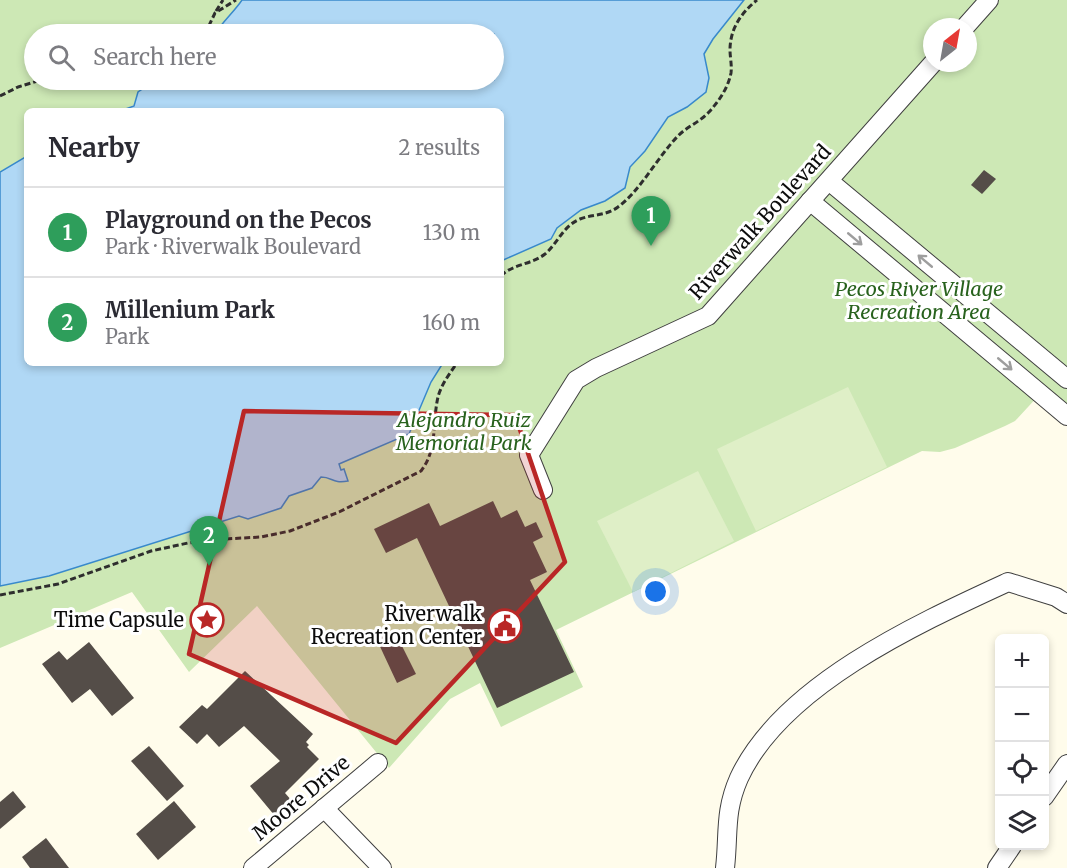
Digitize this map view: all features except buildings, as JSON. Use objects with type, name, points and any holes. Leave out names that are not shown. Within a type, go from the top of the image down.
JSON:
[{"type":"street","points":[[973,18],[989,0]]},
{"type":"street","name":"Riverwalk Boulevard","points":[[543,490],[529,455],[576,380],[596,368],[708,316],[925,72]]},
{"type":"street","points":[[829,181],[1067,379]]},
{"type":"street","points":[[810,201],[1067,416]]},
{"type":"street","points":[[1031,386],[1050,365]]},
{"type":"street","points":[[725,868],[727,818],[739,779],[748,761],[772,729],[816,688],[894,638],[1008,582],[1056,597],[1067,604]]},
{"type":"street","name":"Moore Drive","points":[[253,868],[378,763]]},
{"type":"street","points":[[1045,796],[1067,764]]},
{"type":"street","points":[[324,808],[382,868]]},
{"type":"street","points":[[997,868],[1009,850]]},
{"type":"path","points":[[210,24],[223,0]]},
{"type":"path","points":[[215,13],[236,0]]},
{"type":"path","points":[[504,272],[507,269],[533,261],[546,253],[570,224],[581,218],[606,214],[616,209],[635,191],[652,166],[677,137],[707,114],[718,102],[728,84],[731,73],[731,37],[736,24],[743,13],[758,0]]},
{"type":"path","points":[[0,96],[24,85]]},
{"type":"path","points":[[0,595],[58,584],[151,551],[188,543],[261,537],[290,531],[339,512],[421,471],[433,445],[438,396],[455,366]]},
{"type":"highlighted area","points":[[244,411],[515,415],[565,562],[396,743],[189,654]]},
{"type":"green space","points":[[0,0],[242,0],[222,24],[24,24],[24,90],[141,90],[138,92],[134,105],[127,108],[24,108],[24,158],[0,172]]},
{"type":"green space","name":"Pecos River Village Recreation Area","points":[[744,0],[1067,0],[1067,416],[1040,394],[1015,421],[1005,426],[955,448],[940,452],[922,451],[556,630],[583,687],[501,727],[480,683],[450,699],[389,768],[257,606],[189,672],[132,592],[0,648],[0,586],[49,576],[239,516],[248,519],[281,508],[289,496],[312,488],[321,477],[348,481],[339,464],[409,434],[431,382],[441,366],[504,366],[504,260],[551,239],[557,228],[581,210],[605,201],[625,188],[630,167],[645,151],[657,131],[668,117],[687,107],[704,54]]},
{"type":"green space","points":[[848,387],[887,467],[756,531],[717,449]]},
{"type":"green space","points":[[698,471],[734,541],[633,592],[597,521]]},
{"type":"water","points":[[242,0],[744,0],[704,54],[709,78],[706,92],[687,107],[668,117],[645,151],[630,167],[625,188],[605,201],[581,210],[557,228],[551,239],[504,260],[504,108],[128,108],[134,106],[138,92],[141,90],[504,90],[504,24],[222,24]]},
{"type":"water","points":[[24,158],[24,366],[441,366],[431,382],[409,434],[339,464],[341,470],[344,469],[348,481],[339,482],[321,477],[312,488],[289,496],[281,508],[248,519],[239,516],[49,576],[0,586],[0,172]]},
{"type":"place","name":"Playground on the Pecos","points":[[651,246]]},
{"type":"place","name":"Millenium Park","points":[[209,566]]},
{"type":"place","name":"Time Capsule","points":[[207,620]]},
{"type":"place","name":"Riverwalk Recreation Center","points":[[505,626]]},
{"type":"park label","name":"Alejandro Ruiz Memorial Park","points":[[464,432]]}]
